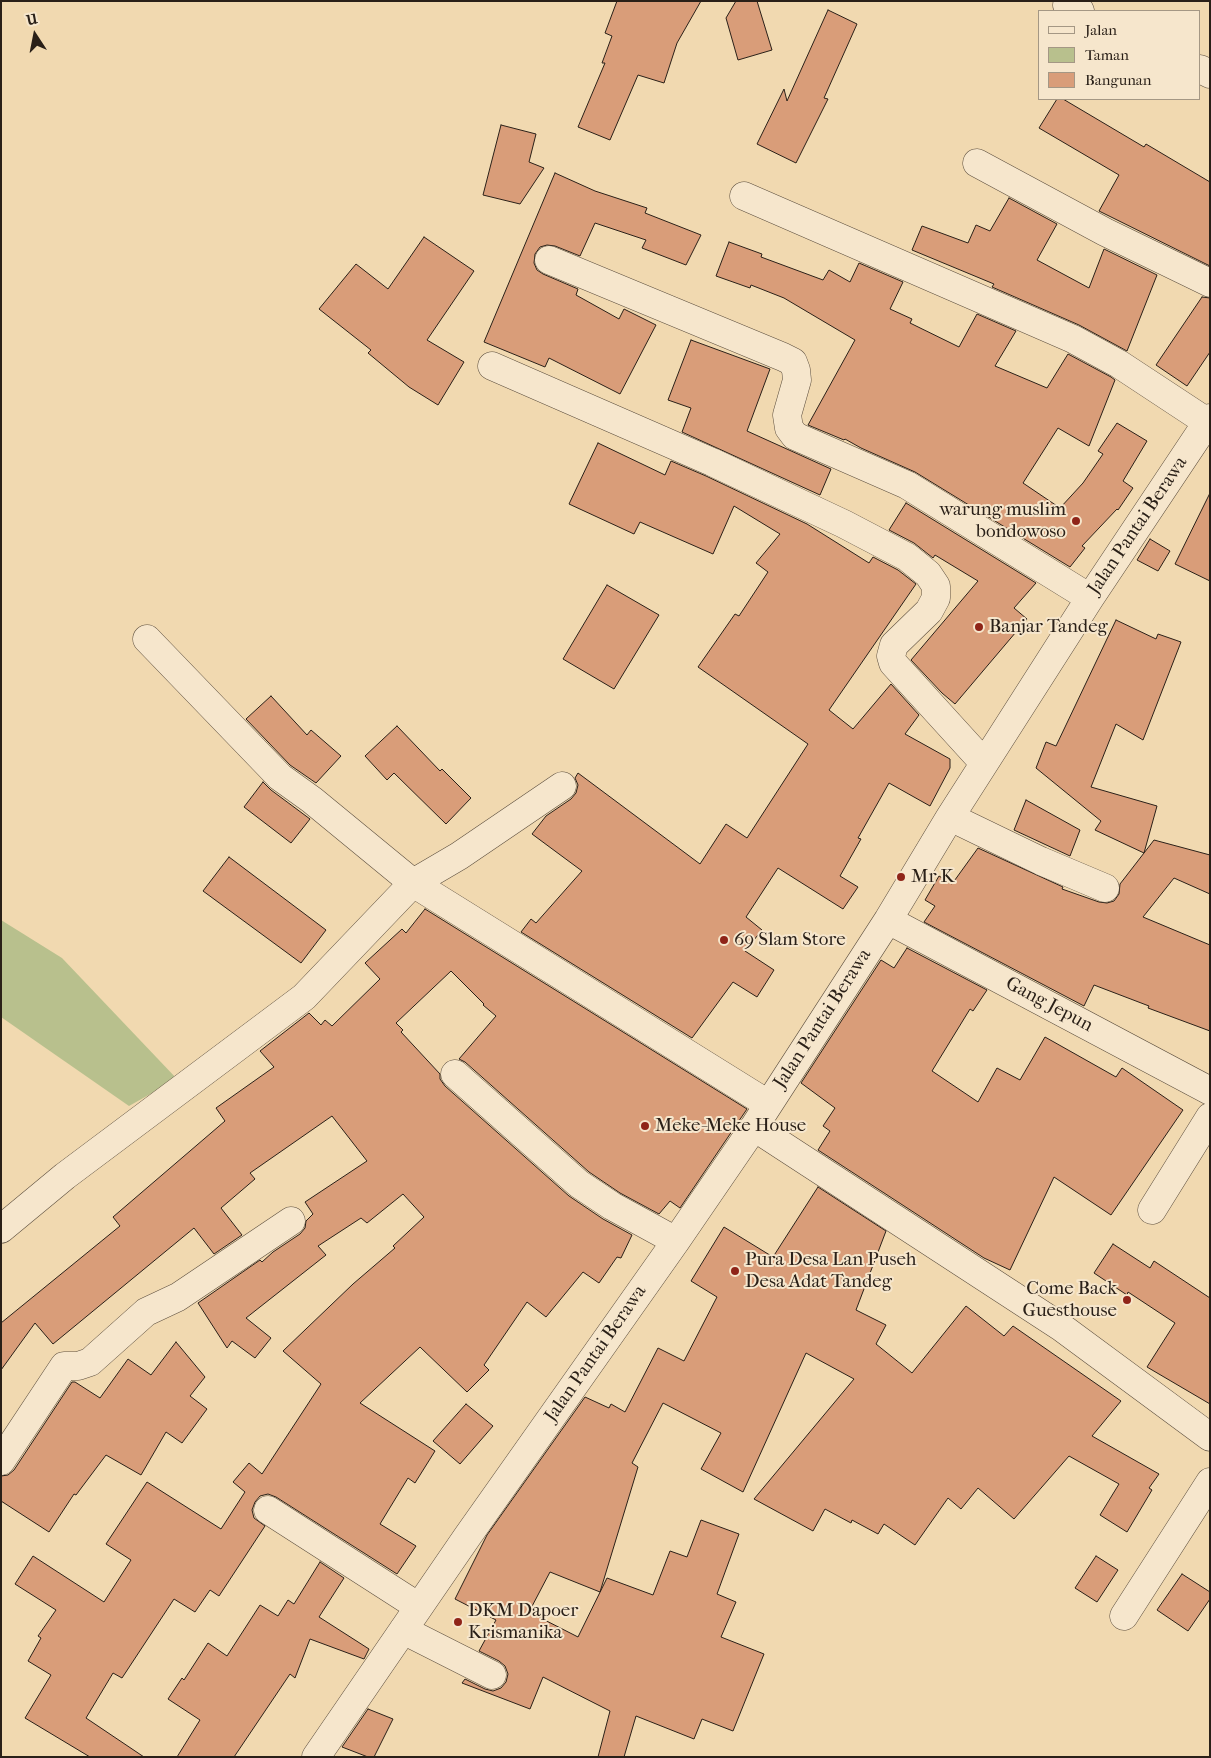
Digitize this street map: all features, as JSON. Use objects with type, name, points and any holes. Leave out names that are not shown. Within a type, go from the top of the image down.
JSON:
[{"type":"street","points":[[977,163],[1105,232],[1210,283]]},
{"type":"street","points":[[744,196],[1073,339],[1119,364],[1208,420]]},
{"type":"street","points":[[549,260],[783,356],[792,362],[796,370],[797,380],[787,414],[789,428],[795,436],[907,485],[1090,598]]},
{"type":"street","points":[[492,366],[712,462],[844,524],[907,557],[928,574],[936,586],[936,598],[929,611],[894,645],[891,656],[893,663],[984,763]]},
{"type":"street","name":"Jalan Pantai Berawa","points":[[316,1757],[419,1606],[754,1127],[888,920],[984,763],[1208,420]]},
{"type":"street","points":[[146,639],[280,777],[312,800],[413,883],[768,1104]]},
{"type":"street","points":[[1,1229],[65,1176],[304,997],[413,883],[459,856],[562,786]]},
{"type":"street","points":[[950,817],[1042,861],[1105,888]]},
{"type":"street","name":"Gang Jepun","points":[[888,920],[1210,1091]]},
{"type":"street","points":[[455,1074],[579,1184],[612,1206],[676,1241]]},
{"type":"street","points":[[1152,1210],[1210,1117]]},
{"type":"street","points":[[754,1127],[1060,1327],[1210,1437]]},
{"type":"street","points":[[1,1461],[64,1366],[78,1366],[90,1362],[146,1312],[178,1297],[292,1221]]},
{"type":"street","points":[[1124,1616],[1210,1482]]},
{"type":"street","points":[[268,1510],[419,1606]]},
{"type":"street","points":[[403,1630],[492,1675]]},
{"type":"green space","points":[[1,920],[62,958],[177,1079],[129,1106],[1,1017]]},
{"type":"building","points":[[617,1],[701,1],[677,43],[664,83],[638,75],[610,140],[578,127],[605,63],[602,63],[612,36],[605,33]]},
{"type":"building","points":[[736,1],[757,1],[772,50],[738,60],[726,18]]},
{"type":"building","points":[[828,10],[857,24],[824,98],[828,99],[796,163],[757,144],[784,89],[787,101]]},
{"type":"building","points":[[1056,100],[1065,100],[1144,147],[1146,144],[1210,182],[1210,266],[1099,211],[1119,175],[1039,128]]},
{"type":"building","points":[[501,125],[536,134],[529,162],[544,168],[520,204],[483,195]]},
{"type":"building","points":[[555,173],[595,191],[647,208],[645,213],[701,235],[686,265],[642,248],[646,240],[595,223],[580,256],[555,246],[547,245],[540,247],[535,254],[534,263],[537,270],[578,289],[576,295],[619,319],[624,309],[656,325],[620,394],[549,358],[545,367],[484,342]]},
{"type":"building","points":[[1009,198],[1057,224],[1037,260],[1089,288],[1104,249],[1157,275],[1127,351],[1079,325],[992,287],[994,284],[912,250],[922,226],[968,243],[976,225],[990,231]]},
{"type":"building","points":[[424,237],[474,271],[427,340],[464,362],[438,405],[409,387],[368,353],[371,350],[319,309],[356,264],[388,289]]},
{"type":"building","points":[[729,242],[762,254],[761,257],[823,280],[829,270],[850,282],[859,263],[903,282],[890,309],[912,319],[910,323],[959,347],[977,314],[1016,331],[995,366],[1047,388],[1068,354],[1111,377],[1115,380],[1089,446],[1058,428],[1023,483],[1060,508],[1083,483],[1103,454],[1098,451],[1117,423],[1147,441],[1123,481],[1133,488],[1118,510],[1082,546],[1085,548],[1070,567],[915,472],[845,439],[808,425],[855,340],[784,298],[751,285],[750,288],[716,276]]},
{"type":"building","points":[[1202,297],[1210,298],[1210,352],[1187,386],[1156,365]]},
{"type":"building","points":[[691,340],[770,369],[747,431],[831,469],[820,495],[682,432],[691,408],[668,400]]},
{"type":"building","points":[[598,443],[665,475],[671,461],[706,476],[807,524],[869,563],[873,557],[898,570],[916,584],[829,710],[853,729],[891,684],[919,715],[905,734],[950,759],[950,768],[930,806],[889,783],[858,838],[861,839],[840,876],[858,887],[843,909],[778,868],[746,917],[762,930],[745,951],[774,970],[757,997],[733,982],[692,1038],[521,932],[531,919],[536,923],[582,871],[532,834],[546,816],[571,799],[576,793],[578,785],[575,778],[578,773],[700,864],[726,824],[747,838],[808,744],[698,667],[735,614],[739,616],[768,572],[756,563],[780,534],[734,506],[713,554],[640,522],[634,534],[569,504]]},
{"type":"building","points":[[1210,493],[1210,581],[1175,564]]},
{"type":"building","points":[[906,503],[1036,583],[1014,608],[1027,619],[955,704],[911,660],[978,581],[935,555],[933,558],[914,543],[889,530]]},
{"type":"building","points":[[1150,539],[1170,551],[1158,571],[1137,560]]},
{"type":"building","points":[[607,585],[659,615],[614,689],[563,659]]},
{"type":"building","points":[[1116,620],[1156,639],[1158,634],[1181,642],[1143,740],[1116,724],[1091,787],[1157,806],[1144,853],[1095,830],[1101,821],[1036,768],[1046,742],[1056,746]]},
{"type":"building","points":[[271,696],[307,735],[311,730],[341,756],[316,783],[290,765],[246,719]]},
{"type":"building","points":[[397,726],[440,771],[442,769],[471,798],[446,824],[394,773],[387,780],[365,756]]},
{"type":"building","points":[[263,782],[310,819],[291,843],[244,807]]},
{"type":"building","points":[[1026,800],[1080,830],[1070,856],[1014,830]]},
{"type":"building","points":[[1154,840],[1210,855],[1210,894],[1174,878],[1143,917],[1210,945],[1210,1031],[1094,985],[1084,1006],[924,922],[935,906],[925,900],[939,876],[952,884],[978,848],[1063,887],[1062,889],[1107,903],[1114,901],[1119,894],[1120,884]]},
{"type":"building","points":[[229,857],[326,930],[301,963],[203,891]]},
{"type":"building","points":[[425,909],[747,1109],[680,1208],[670,1201],[659,1214],[620,1193],[589,1172],[465,1062],[459,1059],[496,1016],[451,971],[396,1023],[403,1030],[401,1032],[440,1074],[440,1079],[445,1086],[569,1196],[603,1219],[632,1235],[621,1258],[617,1257],[599,1283],[583,1272],[546,1317],[527,1302],[484,1365],[489,1370],[467,1392],[420,1347],[360,1403],[435,1451],[415,1483],[408,1478],[380,1524],[416,1546],[397,1574],[276,1497],[268,1494],[260,1496],[252,1510],[254,1518],[265,1526],[219,1596],[210,1590],[195,1612],[174,1599],[122,1678],[113,1673],[86,1718],[144,1757],[90,1757],[25,1718],[51,1675],[28,1661],[41,1638],[38,1636],[56,1610],[15,1584],[33,1556],[104,1602],[131,1560],[106,1544],[147,1482],[221,1529],[245,1492],[233,1482],[249,1463],[262,1474],[321,1384],[283,1351],[353,1284],[395,1248],[393,1246],[424,1217],[403,1194],[367,1223],[361,1218],[318,1246],[326,1255],[246,1318],[271,1338],[255,1358],[232,1341],[227,1348],[198,1303],[260,1260],[262,1262],[273,1252],[300,1234],[305,1228],[306,1221],[313,1214],[305,1202],[367,1161],[332,1116],[250,1173],[255,1179],[221,1208],[242,1235],[214,1254],[194,1228],[53,1344],[35,1323],[1,1370],[1,1323],[120,1226],[113,1217],[225,1121],[216,1108],[274,1067],[260,1051],[309,1013],[321,1025],[325,1020],[332,1026],[380,979],[365,963],[402,929],[406,933]]},
{"type":"building","points":[[907,948],[987,990],[973,1011],[970,1009],[932,1071],[978,1102],[997,1068],[1020,1080],[1045,1037],[1116,1077],[1122,1068],[1183,1110],[1111,1215],[1054,1177],[1010,1270],[984,1258],[818,1150],[830,1131],[823,1126],[835,1108],[801,1083],[881,960],[894,968]]},
{"type":"building","points":[[818,1187],[886,1231],[856,1310],[886,1325],[876,1344],[912,1373],[966,1306],[1004,1336],[1013,1326],[1121,1401],[1092,1436],[1159,1474],[1149,1488],[1152,1490],[1127,1532],[1100,1515],[1119,1484],[1069,1456],[1014,1519],[978,1488],[961,1509],[948,1498],[915,1545],[884,1524],[878,1534],[852,1520],[851,1523],[825,1509],[813,1531],[754,1499],[854,1379],[806,1353],[743,1492],[701,1469],[721,1433],[663,1403],[632,1463],[638,1467],[600,1592],[550,1572],[529,1612],[578,1637],[607,1578],[653,1595],[670,1551],[687,1557],[701,1520],[739,1534],[717,1594],[736,1602],[721,1637],[764,1654],[733,1731],[702,1719],[694,1739],[636,1716],[624,1757],[598,1757],[610,1711],[543,1677],[530,1709],[462,1683],[465,1679],[493,1691],[501,1688],[506,1682],[508,1674],[505,1666],[499,1661],[479,1651],[496,1620],[455,1599],[487,1535],[585,1397],[609,1408],[611,1404],[625,1412],[658,1348],[684,1361],[717,1297],[691,1281],[724,1227],[773,1257]]},
{"type":"building","points":[[1113,1244],[1150,1268],[1154,1261],[1210,1298],[1210,1404],[1147,1367],[1175,1323],[1128,1292],[1127,1295],[1094,1273]]},
{"type":"building","points":[[176,1342],[205,1377],[190,1396],[207,1409],[182,1443],[166,1432],[141,1475],[106,1455],[76,1495],[74,1494],[49,1532],[1,1501],[1,1476],[8,1475],[14,1470],[72,1382],[100,1398],[128,1359],[151,1375]]},
{"type":"building","points":[[466,1404],[493,1426],[460,1464],[433,1441]]},
{"type":"building","points":[[1096,1556],[1118,1570],[1097,1602],[1075,1588]]},
{"type":"building","points":[[320,1562],[344,1578],[319,1617],[369,1649],[364,1659],[310,1639],[295,1678],[290,1674],[234,1757],[177,1757],[200,1720],[168,1699],[182,1678],[184,1680],[208,1643],[227,1656],[260,1605],[278,1616],[288,1600],[294,1604]]},
{"type":"building","points":[[1182,1574],[1210,1592],[1210,1599],[1188,1631],[1157,1610]]},
{"type":"building","points":[[368,1709],[393,1719],[374,1757],[368,1757],[342,1747]]},
{"type":"place","name":"warung muslim bondowoso","points":[[1076,521]]},
{"type":"place","name":"Banjar Tandeg","points":[[979,627]]},
{"type":"place","name":"Mr K","points":[[901,877]]},
{"type":"place","name":"69 Slam Store","points":[[724,940]]},
{"type":"place","name":"Meke-Meke House","points":[[645,1126]]},
{"type":"place","name":"Pura Desa Lan Puseh Desa Adat Tandeg","points":[[735,1271]]},
{"type":"place","name":"Come Back Guesthouse","points":[[1127,1300]]},
{"type":"place","name":"DKM Dapoer Krismanika","points":[[458,1622]]}]
